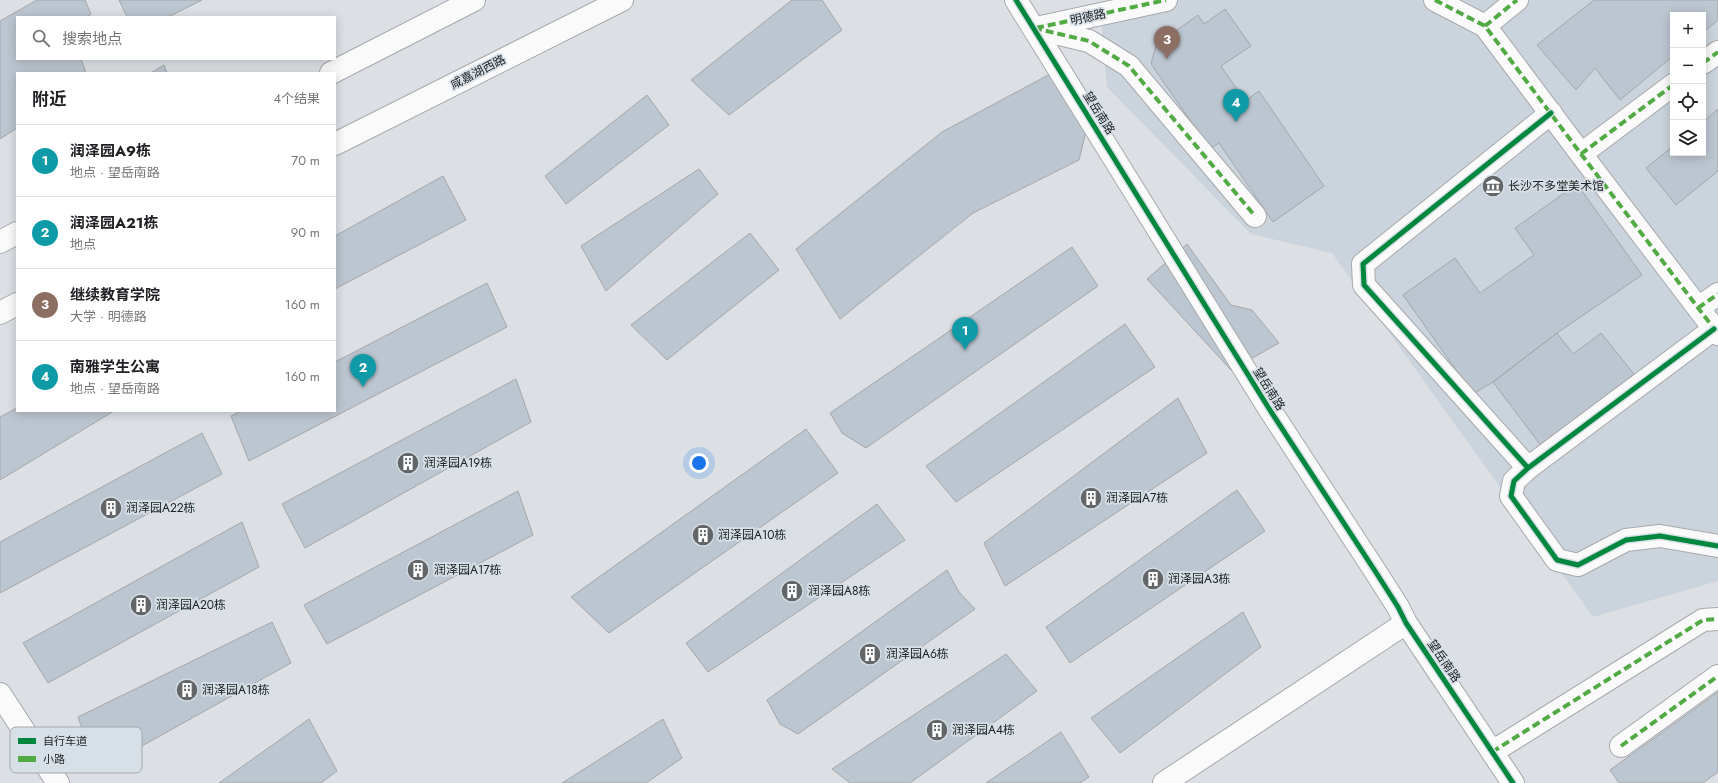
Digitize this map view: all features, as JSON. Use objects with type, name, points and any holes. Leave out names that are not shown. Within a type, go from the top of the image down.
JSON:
[{"type":"street","points":[[333,72],[474,0]]},
{"type":"street","name":"咸嘉湖西路","points":[[336,143],[622,0]]},
{"type":"street","name":"望岳南路","points":[[1016,0],[1268,407],[1377,574],[1406,623],[1513,783]]},
{"type":"street","name":"明德路","points":[[1034,28],[1166,0]]},
{"type":"street","points":[[1435,0],[1485,26],[1716,331],[1528,468],[1514,481],[1511,496],[1557,560],[1578,565],[1626,540],[1660,536],[1718,546]]},
{"type":"street","points":[[1485,26],[1517,0]]},
{"type":"street","points":[[1034,28],[1089,41],[1129,66],[1255,216]]},
{"type":"street","points":[[1706,61],[1718,52]]},
{"type":"street","points":[[1581,154],[1670,87]]},
{"type":"street","points":[[1528,468],[1364,285],[1363,264],[1552,113]]},
{"type":"street","points":[[0,242],[16,234]]},
{"type":"street","points":[[1698,308],[1718,294]]},
{"type":"street","points":[[0,313],[16,305]]},
{"type":"street","points":[[1492,752],[1703,620],[1718,619]]},
{"type":"street","points":[[1164,783],[1406,623]]},
{"type":"street","points":[[1621,746],[1718,676]]},
{"type":"street","points":[[0,694],[22,727]]},
{"type":"street","points":[[51,773],[58,783]]},
{"type":"shaded area","points":[[1112,0],[1718,0],[1718,581],[1593,617],[1332,253],[1251,234],[1107,87],[1100,5]]},
{"type":"building","points":[[37,0],[85,0],[91,14],[88,16],[16,16],[16,60],[81,60],[86,72],[16,72],[16,129],[0,139],[0,21]]},
{"type":"building","points":[[119,0],[202,0],[170,16],[127,16]]},
{"type":"building","points":[[792,0],[822,0],[842,30],[729,115],[691,80]]},
{"type":"building","points":[[1594,0],[1718,0],[1718,20],[1706,30],[1706,12],[1670,12],[1670,58],[1620,100],[1595,68],[1576,90],[1537,45]]},
{"type":"building","points":[[1225,9],[1251,46],[1221,66],[1245,101],[1259,91],[1324,186],[1273,222],[1219,143],[1210,149],[1151,64],[1156,45],[1198,15],[1204,24]]},
{"type":"building","points":[[164,65],[167,72],[153,72]]},
{"type":"building","points":[[1050,74],[1088,123],[1079,160],[973,213],[840,319],[796,249],[942,132]]},
{"type":"building","points":[[647,95],[669,125],[566,204],[545,176]]},
{"type":"building","points":[[1718,109],[1718,171],[1676,205],[1646,168],[1670,148],[1670,156],[1706,156],[1706,119]]},
{"type":"building","points":[[699,169],[718,194],[606,291],[581,246]]},
{"type":"building","points":[[443,176],[466,220],[336,288],[336,235]]},
{"type":"building","points":[[1577,184],[1642,275],[1557,333],[1493,382],[1473,394],[1403,295],[1455,258],[1480,293],[1534,255],[1515,228]]},
{"type":"building","points":[[750,233],[779,270],[667,360],[631,325]]},
{"type":"building","points":[[1187,244],[1231,305],[1252,310],[1279,343],[1231,370],[1147,279]]},
{"type":"building","points":[[1072,247],[1098,286],[866,448],[842,433],[830,413]]},
{"type":"building","points":[[487,283],[507,327],[249,461],[231,416],[239,412],[336,412],[336,361]]},
{"type":"building","points":[[1125,324],[1155,367],[956,502],[926,466]]},
{"type":"building","points":[[1557,333],[1573,354],[1601,333],[1634,374],[1542,447],[1493,382]]},
{"type":"building","name":"润泽园A19栋","points":[[516,379],[531,422],[305,548],[282,504]]},
{"type":"building","name":"润泽园A7栋","points":[[1178,398],[1207,453],[1005,586],[984,543]]},
{"type":"building","points":[[16,409],[16,412],[112,412],[0,480],[0,417]]},
{"type":"building","name":"润泽园A10栋","points":[[806,429],[838,473],[609,633],[571,597]]},
{"type":"building","name":"润泽园A22栋","points":[[202,433],[222,474],[0,593],[0,542]]},
{"type":"building","name":"润泽园A3栋","points":[[1237,490],[1265,531],[1070,663],[1046,627]]},
{"type":"building","name":"润泽园A17栋","points":[[518,491],[533,535],[327,644],[304,605]]},
{"type":"building","name":"润泽园A8栋","points":[[877,504],[905,540],[708,672],[686,643]]},
{"type":"building","name":"润泽园A20栋","points":[[242,522],[259,567],[48,683],[23,643]]},
{"type":"building","name":"润泽园A6栋","points":[[947,570],[959,592],[975,609],[798,734],[780,724],[767,700]]},
{"type":"building","points":[[1243,612],[1261,647],[1120,753],[1091,718]]},
{"type":"building","name":"润泽园A18栋","points":[[272,622],[291,663],[142,746],[142,727],[82,727],[78,717]]},
{"type":"building","name":"润泽园A4栋","points":[[1006,654],[1037,691],[910,783],[850,783],[832,769]]},
{"type":"building","points":[[1718,692],[1718,772],[1703,783],[1619,783],[1610,770]]},
{"type":"building","points":[[309,719],[337,771],[321,783],[219,783]]},
{"type":"building","points":[[663,719],[682,758],[646,783],[562,783]]},
{"type":"building","points":[[1061,732],[1089,777],[1080,783],[986,783]]},
{"type":"marked path","points":[[1036,28],[1166,0]]},
{"type":"marked path","points":[[1435,0],[1485,26],[1718,334]]},
{"type":"marked path","points":[[1485,26],[1517,0]]},
{"type":"marked path","points":[[1034,28],[1089,41],[1129,66],[1255,216]]},
{"type":"marked path","points":[[1706,61],[1718,52]]},
{"type":"marked path","points":[[1581,154],[1670,87]]},
{"type":"marked path","points":[[1698,308],[1718,294]]},
{"type":"marked path","points":[[1492,752],[1703,620],[1718,619]]},
{"type":"marked path","points":[[1621,746],[1718,676]]},
{"type":"cycle path","points":[[1016,0],[1268,407],[1377,574],[1398,607],[1406,623],[1513,783]]},
{"type":"cycle path","points":[[1528,468],[1364,285],[1363,264],[1551,113]]},
{"type":"cycle path","points":[[1714,329],[1528,468],[1514,481],[1511,496],[1557,560],[1578,565],[1626,540],[1660,536],[1718,546]]},
{"type":"place","name":"继续教育学院","points":[[1167,59]]},
{"type":"place","name":"南雅学生公寓","points":[[1236,122]]},
{"type":"place","name":"长沙不多堂美术馆","points":[[1493,186]]},
{"type":"place","name":"润泽园A9栋","points":[[965,350]]},
{"type":"place","name":"润泽园A21栋","points":[[363,387]]},
{"type":"place","name":"润泽园A19栋","points":[[408,463]]},
{"type":"place","name":"润泽园A7栋","points":[[1091,498]]},
{"type":"place","name":"润泽园A22栋","points":[[111,508]]},
{"type":"place","name":"润泽园A10栋","points":[[703,535]]},
{"type":"place","name":"润泽园A17栋","points":[[418,570]]},
{"type":"place","name":"润泽园A3栋","points":[[1153,579]]},
{"type":"place","name":"润泽园A8栋","points":[[792,591]]},
{"type":"place","name":"润泽园A20栋","points":[[141,605]]},
{"type":"place","name":"润泽园A6栋","points":[[870,654]]},
{"type":"place","name":"润泽园A18栋","points":[[187,690]]},
{"type":"place","name":"润泽园A4栋","points":[[937,730]]}]
